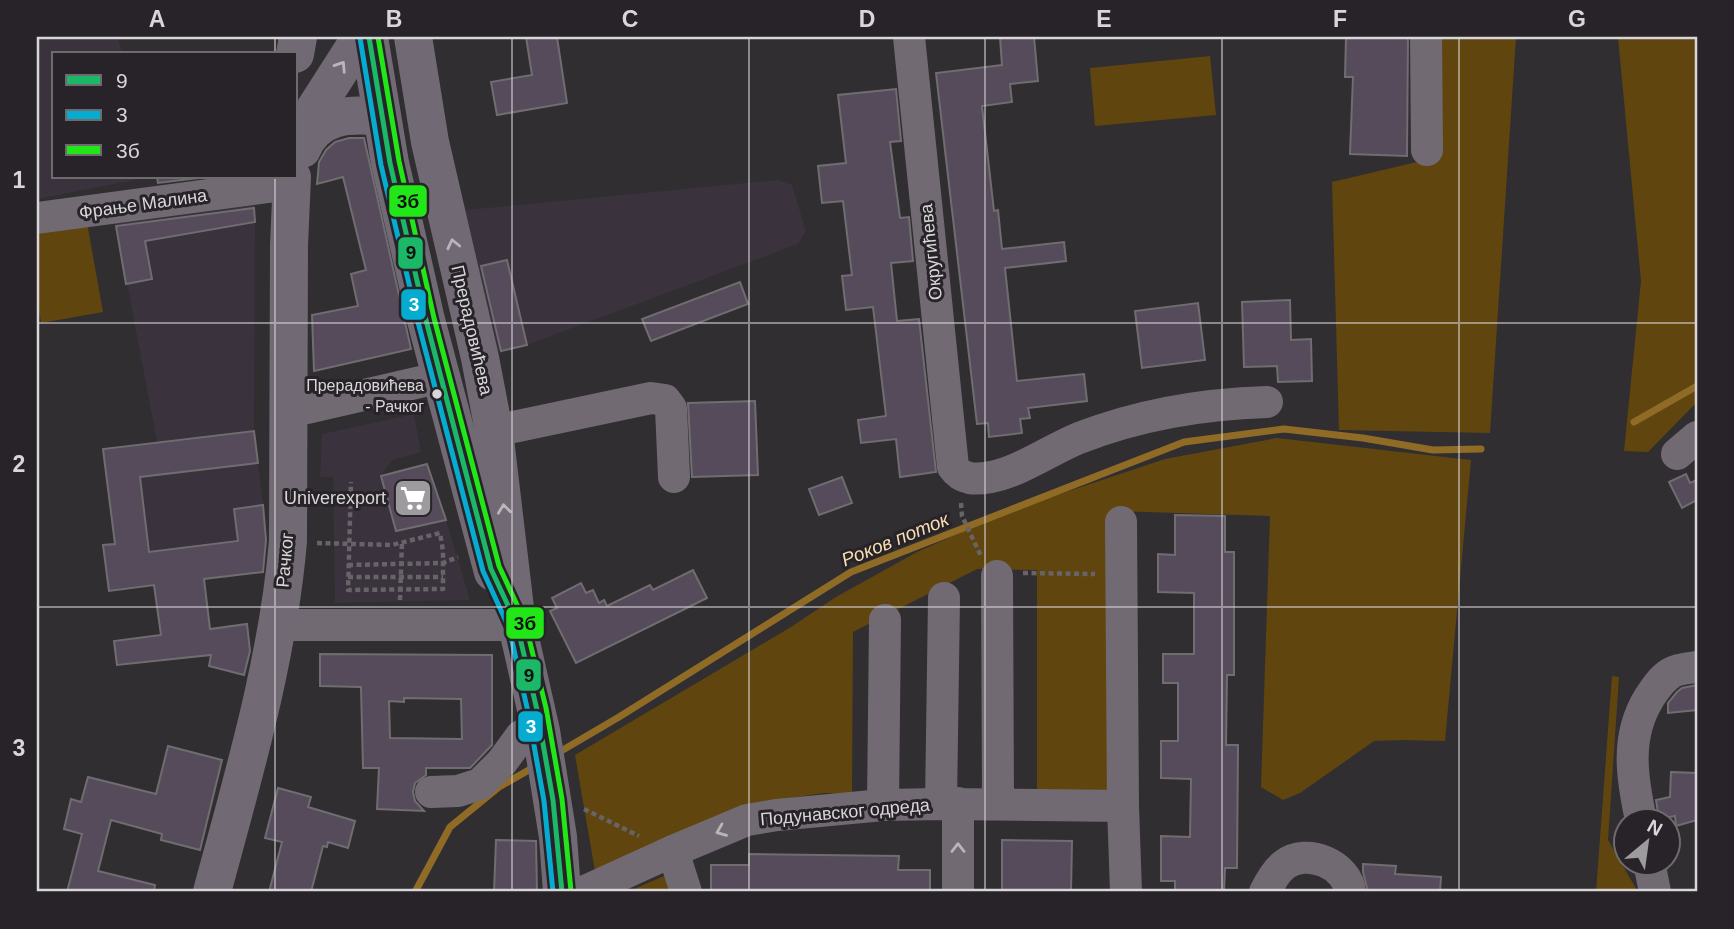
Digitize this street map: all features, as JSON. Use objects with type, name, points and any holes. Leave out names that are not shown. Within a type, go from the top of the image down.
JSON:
[{"type":"main road","name":"Рачког","points":[[298,161],[313,112],[361,37]]},
{"type":"main road","name":"Прерадовићева","points":[[369,37],[381,117],[426,320],[491,569],[517,625]]},
{"type":"main road","name":"Прерадовићева","points":[[413,37],[430,142],[480,358],[494,431],[517,625],[541,728],[563,800],[562,892]]},
{"type":"main road","points":[[298,164],[322,123],[357,114],[381,117]]},
{"type":"main road","name":"Рачког","points":[[212,892],[266,681],[278,625],[288,541],[296,178]]},
{"type":"street","name":"Округићева","points":[[909,37],[953,467],[958,475],[967,478],[991,477],[1079,438],[1171,410],[1216,403],[1267,402]]},
{"type":"street","points":[[1426,37],[1427,150]]},
{"type":"street","name":"Фрање Малина","points":[[37,218],[240,178]]},
{"type":"street","points":[[290,412],[442,377]]},
{"type":"street","points":[[494,431],[651,398],[665,400],[671,408],[674,477]]},
{"type":"street","points":[[1121,522],[1126,892]]},
{"type":"street","points":[[998,803],[999,567]]},
{"type":"street","points":[[944,598],[949,803],[958,892]]},
{"type":"street","points":[[883,805],[885,620]]},
{"type":"street","points":[[278,625],[517,625]]},
{"type":"street","points":[[1638,806],[1632,779],[1632,742],[1637,721],[1657,685],[1672,672],[1697,667]]},
{"type":"street","points":[[431,792],[458,791],[480,784],[502,762],[521,736],[541,728]]},
{"type":"street","name":"Подунавског одреда","points":[[583,892],[747,820],[777,815],[883,805],[949,803],[1123,806]]},
{"type":"street","points":[[673,851],[686,892]]},
{"type":"street","points":[[1265,892],[1285,864],[1302,859],[1335,866],[1343,873],[1350,889]]},
{"type":"path","points":[[288,541],[351,545],[392,545],[440,533],[443,589],[348,590],[351,545],[351,482]]},
{"type":"path","points":[[962,516],[999,567],[1120,574]]},
{"type":"path","points":[[399,626],[402,541]]},
{"type":"path","points":[[348,565],[443,564],[467,553]]},
{"type":"path","points":[[348,577],[443,577]]},
{"type":"path","points":[[563,800],[644,838]]},
{"type":"shaded area","points":[[37,37],[118,37],[122,52],[52,52],[52,178],[145,178],[37,199]]},
{"type":"shaded area","points":[[1437,37],[1516,37],[1490,433],[1339,430],[1332,182],[1434,158]]},
{"type":"shaded area","points":[[1618,37],[1697,37],[1697,402],[1648,452],[1624,451],[1641,281]]},
{"type":"shaded area","points":[[1210,56],[1216,115],[1095,126],[1090,68]]},
{"type":"shaded area","points":[[778,180],[792,185],[806,231],[798,244],[527,345],[497,352],[465,210]]},
{"type":"shaded area","points":[[253,194],[254,431],[157,442],[114,214]]},
{"type":"shaded area","points":[[86,217],[103,312],[41,323],[37,296],[37,225]]},
{"type":"shaded area","points":[[414,414],[421,452],[392,460],[381,476],[395,530],[446,520],[470,600],[335,603],[333,477],[320,477],[322,434]]},
{"type":"shaded area","points":[[1277,438],[1471,460],[1445,741],[1374,741],[1300,793],[1283,800],[1261,787],[1270,516],[1115,511],[1118,791],[1037,791],[1037,570],[977,569],[853,632],[852,794],[824,793],[762,802],[596,877],[575,755],[791,627],[836,597],[917,552],[1009,511],[1165,459]]},
{"type":"shaded area","points":[[258,463],[263,505],[234,509],[238,541],[149,552],[140,477]]},
{"type":"shaded area","points":[[1612,676],[1619,677],[1608,840],[1612,847],[1612,876],[1629,876],[1638,892],[1596,892]]},
{"type":"shaded area","points":[[687,866],[696,892],[627,892]]},
{"type":"building","points":[[526,37],[557,37],[567,103],[497,115],[491,82],[532,75]]},
{"type":"building","points":[[1000,37],[1034,37],[1038,81],[1010,84],[1012,102],[982,106],[994,211],[998,210],[1002,249],[1064,242],[1066,261],[1005,268],[1017,381],[1084,374],[1087,401],[1028,408],[1030,418],[1020,419],[1022,433],[989,437],[988,423],[977,424],[936,73],[1002,65]]},
{"type":"building","points":[[1346,37],[1408,37],[1407,156],[1350,154],[1353,77],[1345,77]]},
{"type":"building","points":[[896,89],[901,141],[890,142],[900,218],[909,217],[913,261],[891,263],[897,321],[919,319],[936,472],[900,477],[896,439],[861,443],[858,420],[886,416],[873,307],[846,310],[842,276],[852,275],[843,201],[822,203],[818,166],[846,163],[838,95]]},
{"type":"building","points":[[364,138],[411,349],[314,371],[312,315],[358,306],[351,274],[366,270],[343,177],[317,184],[319,162],[326,150],[335,142]]},
{"type":"building","points":[[157,178],[199,178],[158,183]]},
{"type":"building","points":[[254,208],[255,222],[145,241],[152,279],[126,284],[116,226]]},
{"type":"building","points":[[507,260],[527,345],[501,351],[481,266]]},
{"type":"building","points":[[740,282],[748,304],[651,341],[642,319]]},
{"type":"building","points":[[1290,300],[1291,340],[1311,339],[1312,381],[1278,382],[1277,366],[1244,367],[1242,302]]},
{"type":"building","points":[[1198,303],[1205,360],[1142,368],[1135,311]]},
{"type":"building","points":[[755,401],[758,475],[692,477],[688,403]]},
{"type":"building","points":[[254,431],[258,463],[140,477],[149,552],[238,541],[234,509],[263,505],[266,540],[263,572],[204,579],[210,629],[247,624],[250,651],[244,675],[209,666],[211,655],[117,665],[114,641],[161,635],[154,585],[109,591],[103,545],[115,544],[103,449]]},
{"type":"building","name":"Univerexport","points":[[427,464],[446,520],[396,531],[381,476]]},
{"type":"building","points":[[1686,474],[1690,483],[1697,480],[1697,500],[1682,508],[1669,482]]},
{"type":"building","points":[[842,477],[852,503],[819,515],[809,489]]},
{"type":"building","points":[[1175,515],[1225,516],[1225,552],[1234,552],[1234,675],[1227,675],[1226,745],[1238,745],[1237,868],[1225,868],[1224,892],[1175,892],[1175,881],[1161,881],[1161,836],[1190,837],[1191,779],[1161,778],[1161,741],[1178,741],[1178,683],[1163,683],[1163,654],[1194,654],[1194,593],[1158,592],[1158,554],[1175,555]]},
{"type":"building","points":[[693,570],[707,598],[576,663],[550,611],[557,608],[552,598],[581,583],[586,593],[593,590],[599,603],[604,600],[607,606],[650,585],[653,590]]},
{"type":"building","points":[[320,654],[492,655],[492,745],[470,768],[426,768],[426,775],[415,783],[413,792],[415,801],[424,811],[377,809],[379,768],[363,768],[361,687],[320,686]],"holes":[[[404,698],[461,699],[462,739],[390,738],[389,701],[404,702]]]},
{"type":"building","points":[[1697,685],[1697,710],[1668,713],[1668,703],[1677,692],[1682,688]]},
{"type":"building","points":[[168,746],[222,760],[200,850],[161,840],[162,834],[111,820],[98,871],[155,885],[154,892],[67,892],[82,834],[64,829],[71,799],[81,802],[88,777],[156,794]]},
{"type":"building","points":[[1671,772],[1697,773],[1697,820],[1682,824],[1682,806],[1657,806],[1656,800],[1670,797]]},
{"type":"building","points":[[278,788],[311,797],[308,807],[355,821],[348,848],[328,842],[327,847],[323,846],[311,892],[269,892],[282,842],[265,838]]},
{"type":"building","points":[[496,840],[536,841],[537,892],[494,892]]},
{"type":"building","points":[[1002,840],[1072,841],[1071,892],[1002,892]]},
{"type":"building","points":[[749,854],[899,856],[898,870],[930,870],[930,892],[711,892],[711,865],[749,865]]},
{"type":"building","points":[[1363,864],[1396,866],[1395,874],[1441,877],[1440,892],[1368,892]]},
{"type":"waterway","name":"Роков поток","points":[[1634,422],[1697,386]]},
{"type":"waterway","name":"Роков поток","points":[[556,754],[851,572],[1184,442],[1284,429],[1363,438],[1433,450],[1481,449]]},
{"type":"waterway","name":"Роков поток","points":[[415,892],[450,827],[499,787],[534,767]]},
{"type":"transit line","name":"9","points":[[369,37],[390,163],[426,320],[491,569],[517,625],[537,710],[553,800],[562,892]]},
{"type":"transit line","name":"3б","points":[[378,37],[399,161],[434,318],[499,566],[525,622],[546,708],[562,799],[571,891]]},
{"type":"transit line","name":"3","points":[[360,38],[381,165],[418,322],[483,571],[509,628],[528,712],[544,801],[553,892]]},
{"type":"place","name":"Прерадовићева - Рачког","points":[[437,394]]},
{"type":"place","name":"Univerexport","points":[[413,498]]}]
